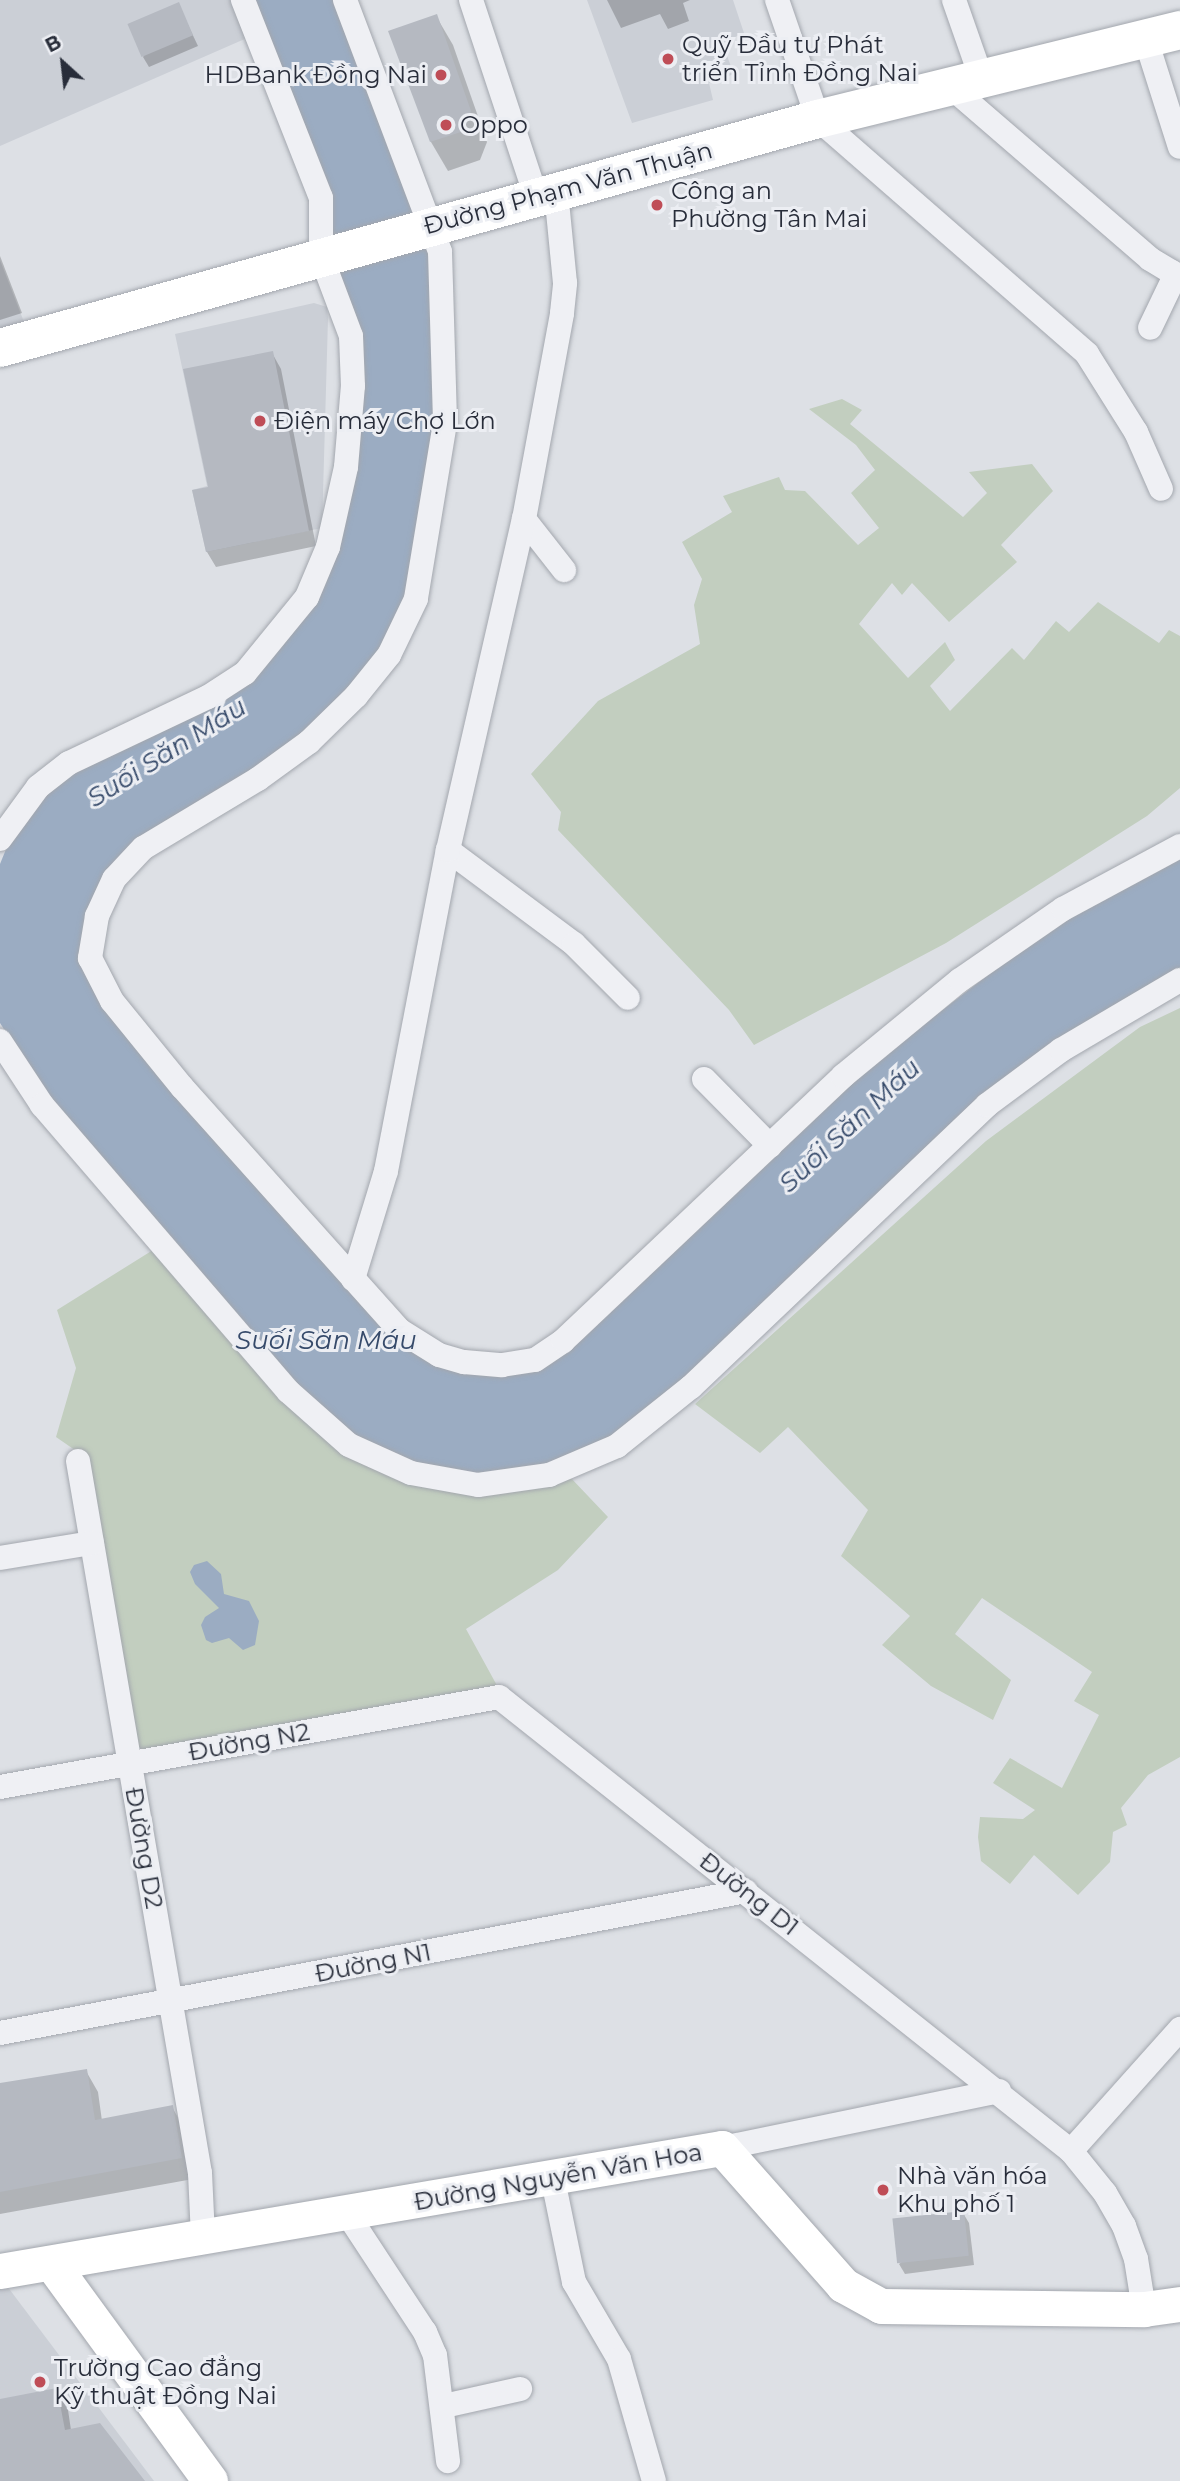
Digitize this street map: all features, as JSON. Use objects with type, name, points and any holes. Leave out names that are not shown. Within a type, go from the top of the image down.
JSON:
[{"type":"main road","name":"Đường Phạm Văn Thuận","points":[[0,348],[818,119],[1163,35]]},
{"type":"street","points":[[0,839],[38,787],[69,763],[208,696],[245,673],[307,597],[331,534],[345,467],[353,386],[351,336],[321,256],[321,198],[243,0]]},
{"type":"street","points":[[345,0],[434,226],[444,301],[445,423],[416,599],[389,654],[356,696],[309,742],[258,779],[143,848],[114,879],[97,916],[90,958],[112,1000],[173,1077],[399,1330],[439,1355],[502,1364],[535,1360],[563,1341],[843,1076],[960,981],[1063,909],[1180,846]]},
{"type":"street","points":[[353,1279],[386,1171],[448,850],[523,519],[563,303],[546,193],[471,0]]},
{"type":"street","points":[[777,0],[818,119],[1087,354],[1136,432],[1161,489]]},
{"type":"street","points":[[954,0],[967,84],[1130,242],[1172,272],[1173,280],[1150,328]]},
{"type":"street","points":[[1163,35],[1180,147]]},
{"type":"street","points":[[523,519],[564,570]]},
{"type":"street","points":[[448,850],[574,944],[628,998]]},
{"type":"street","points":[[0,1041],[42,1105],[288,1391],[349,1445],[411,1473],[478,1485],[549,1475],[617,1446],[691,1387],[987,1105],[1061,1051],[1180,979]]},
{"type":"street","points":[[704,1079],[770,1146]]},
{"type":"street","name":"Đường D2","points":[[78,1461],[200,2173],[203,2237]]},
{"type":"street","points":[[0,1558],[92,1543]]},
{"type":"street","name":"Đường N2","points":[[0,1787],[499,1697]]},
{"type":"street","name":"Đường D1","points":[[499,1697],[999,2091],[1071,2151],[1105,2193],[1124,2227],[1136,2259],[1144,2309]]},
{"type":"street","name":"Đường N1","points":[[0,2033],[746,1892]]},
{"type":"street","points":[[1071,2151],[1180,2029]]},
{"type":"street","points":[[722,2148],[999,2091]]},
{"type":"street","name":"Đường Nguyễn Văn Hoa","points":[[0,2272],[203,2237],[348,2216],[552,2175],[722,2148],[843,2285],[881,2306],[1144,2309],[1180,2304]]},
{"type":"street","points":[[552,2175],[574,2282],[620,2358],[654,2481]]},
{"type":"street","points":[[348,2216],[425,2332],[435,2355],[444,2406],[448,2461]]},
{"type":"street","points":[[52,2264],[210,2481]]},
{"type":"street","points":[[444,2406],[520,2389]]},
{"type":"shaded area","points":[[0,0],[233,0],[247,38],[0,146]]},
{"type":"shaded area","name":"Quỹ Đầu tư Phát triển Tỉnh Đồng Nai","points":[[587,0],[733,0],[744,33],[722,43],[734,74],[709,83],[713,100],[632,123]]},
{"type":"shaded area","points":[[0,260],[24,322],[0,329]]},
{"type":"shaded area","name":"Điện máy Chợ Lớn","points":[[314,303],[327,307],[328,319],[322,528],[206,552],[192,490],[207,486],[175,334]]},
{"type":"shaded area","name":"Trường Cao đẳng Kỹ thuật Đồng Nai","points":[[4,2282],[154,2481],[0,2481],[0,2283]]},
{"type":"green space","points":[[842,399],[862,410],[850,424],[963,517],[987,493],[969,472],[1032,464],[1053,491],[1001,545],[1017,562],[949,622],[912,583],[902,595],[892,583],[859,624],[908,678],[945,642],[955,660],[930,686],[950,711],[1012,648],[1024,660],[1056,621],[1069,632],[1098,602],[1159,643],[1169,630],[1180,636],[1180,788],[1147,816],[946,943],[754,1045],[729,1010],[558,830],[561,812],[531,774],[598,701],[700,644],[694,605],[702,579],[682,542],[732,512],[723,496],[779,477],[785,490],[805,491],[858,545],[879,528],[851,493],[875,470],[856,445],[809,409]]},
{"type":"green space","points":[[1180,1008],[1180,1757],[1148,1775],[1121,1808],[1127,1825],[1113,1832],[1110,1862],[1078,1895],[1034,1855],[1010,1884],[981,1861],[978,1837],[980,1817],[1023,1819],[1035,1810],[993,1783],[1010,1758],[1062,1788],[1099,1715],[1074,1701],[1092,1672],[982,1598],[955,1634],[1011,1680],[993,1720],[931,1686],[882,1645],[910,1616],[841,1556],[868,1510],[788,1427],[760,1453],[695,1404],[986,1141],[1140,1027]]},
{"type":"green space","points":[[153,1250],[570,1477],[608,1517],[558,1570],[466,1629],[500,1691],[136,1756],[82,1455],[56,1437],[76,1368],[57,1310]]},
{"type":"water","name":"Suối Săn Máu","points":[[252,0],[340,0],[430,235],[435,423],[406,596],[381,651],[303,735],[254,771],[135,841],[79,959],[393,1338],[538,1368],[849,1082],[1048,929],[1180,857],[1180,968],[1123,1000],[614,1437],[547,1466],[479,1475],[415,1465],[354,1437],[296,1386],[50,1100],[0,1023],[0,864],[13,832],[47,793],[74,772],[213,705],[316,602],[362,384]]},
{"type":"water","points":[[207,1561],[221,1574],[224,1594],[249,1601],[259,1621],[255,1645],[243,1650],[229,1638],[212,1643],[206,1640],[201,1625],[205,1617],[219,1608],[195,1584],[190,1572],[194,1565]]},
{"type":"building","points":[[179,2],[193,35],[142,57],[127,24]]},
{"type":"building","points":[[437,14],[471,111],[464,131],[430,142],[388,31]]},
{"type":"building","points":[[273,351],[309,531],[206,552],[192,490],[208,487],[183,369]]},
{"type":"building","points":[[87,2069],[95,2120],[173,2105],[182,2158],[0,2192],[0,2083]]},
{"type":"building","points":[[964,2211],[969,2256],[897,2263],[892,2219]]},
{"type":"building","points":[[57,2388],[65,2430],[100,2423],[145,2481],[0,2481],[0,2399]]},
{"type":"place","name":"Quỹ Đầu tư Phát triển Tỉnh Đồng Nai","points":[[668,59]]},
{"type":"place","name":"HDBank Đồng Nai","points":[[441,75]]},
{"type":"place","name":"Oppo","points":[[446,125]]},
{"type":"place","name":"Công an Phường Tân Mai","points":[[657,205]]},
{"type":"place","name":"Điện máy Chợ Lớn","points":[[260,421]]},
{"type":"place","name":"Nhà văn hóa Khu phố 1","points":[[883,2190]]},
{"type":"place","name":"Trường Cao đẳng Kỹ thuật Đồng Nai","points":[[40,2382]]}]
